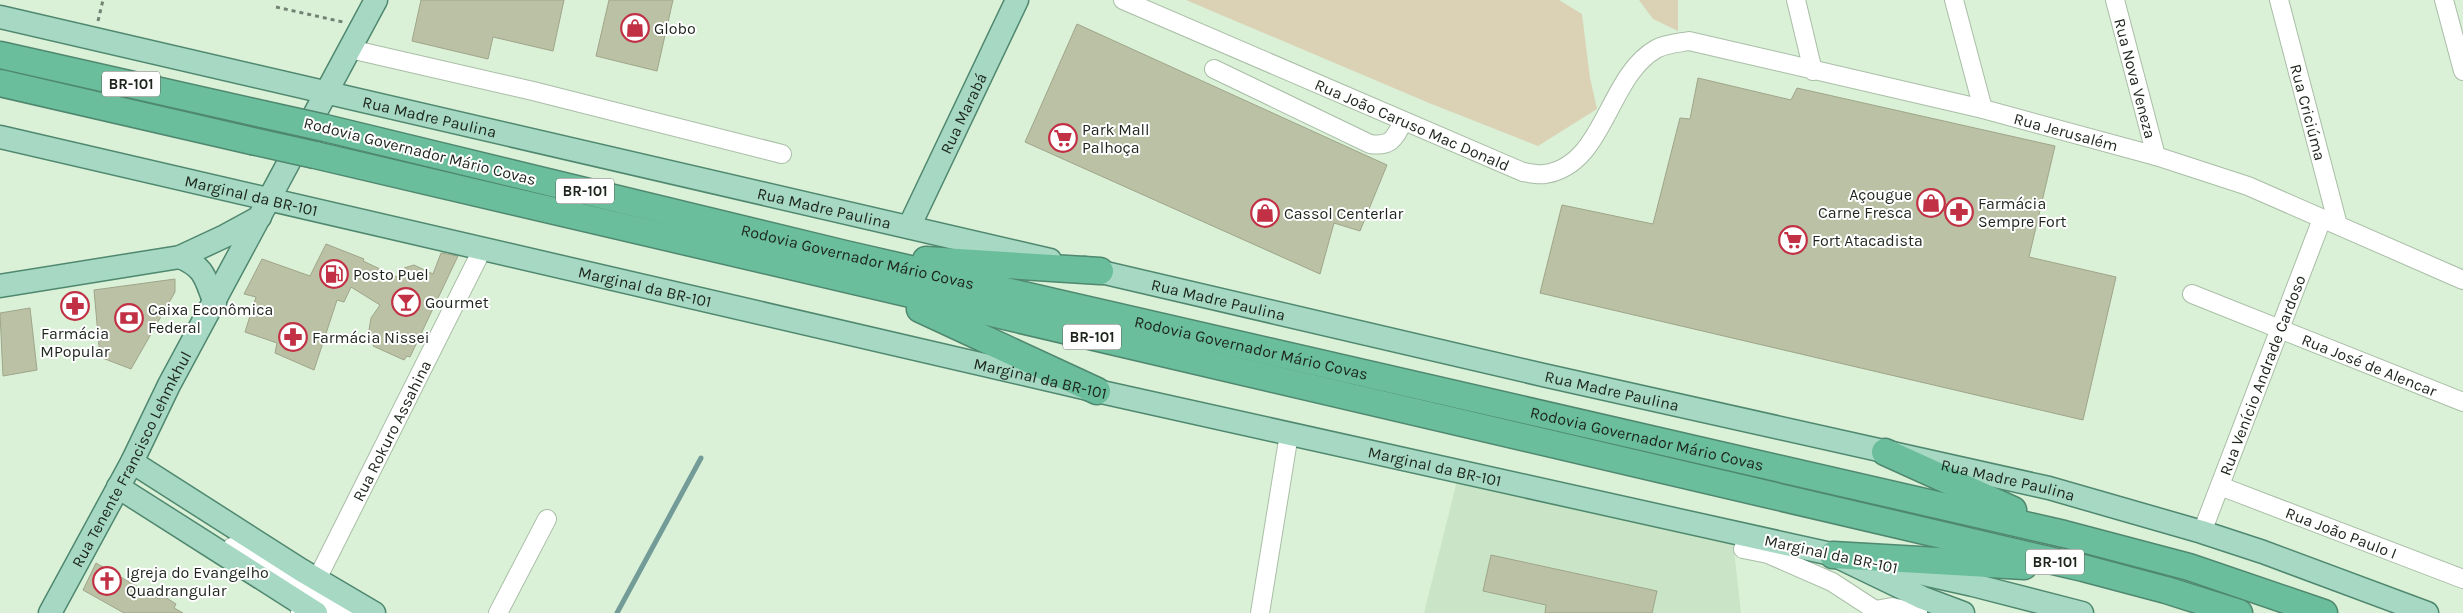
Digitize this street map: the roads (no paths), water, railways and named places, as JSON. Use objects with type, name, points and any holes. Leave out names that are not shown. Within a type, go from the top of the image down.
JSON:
[{"type":"highway","name":"Rodovia Governador Mário Covas","points":[[0,55],[325,128],[845,254],[2064,534],[2189,567],[2324,613]]},
{"type":"highway","name":"Rodovia Governador Mário Covas","points":[[0,83],[2083,568],[2166,590],[2239,613]]},
{"type":"highway","points":[[845,254],[1100,272]]},
{"type":"highway","points":[[869,285],[1097,391]]},
{"type":"highway","points":[[1885,452],[2064,534]]},
{"type":"highway","points":[[1833,555],[1993,565],[2083,568]]},
{"type":"main road","name":"Rua Tenente Francisco Lehmkhul","points":[[50,613],[132,462],[169,385],[215,303],[376,0]]},
{"type":"main road","name":"Rua Marabá","points":[[910,227],[1017,0]]},
{"type":"main road","name":"Rua Madre Paulina","points":[[0,17],[1100,272],[2049,488],[2202,532],[2330,575],[2428,613]]},
{"type":"main road","name":"Marginal da BR-101","points":[[0,137],[264,208],[307,208],[1097,391],[1973,585],[2082,613]]},
{"type":"main road","points":[[288,165],[294,188],[307,208]]},
{"type":"main road","points":[[0,286],[180,256],[225,236],[264,208]]},
{"type":"main road","points":[[180,256],[201,269],[215,303]]},
{"type":"main road","points":[[132,462],[309,601]]},
{"type":"main road","points":[[118,487],[309,601],[374,613]]},
{"type":"main road","points":[[1833,555],[1923,598],[1963,613]]},
{"type":"street","name":"Rua João Caruso Mac Donald","points":[[1123,0],[1523,172],[1544,174],[1563,169],[1576,161],[1588,148],[1608,110],[1630,75],[1655,49]]},
{"type":"street","points":[[1796,0],[1813,71]]},
{"type":"street","points":[[1954,0],[1983,109]]},
{"type":"street","name":"Rua Nova Veneza","points":[[2115,0],[2156,156]]},
{"type":"street","name":"Rua Criciúma","points":[[2279,0],[2338,225]]},
{"type":"street","points":[[2444,0],[2463,71]]},
{"type":"street","name":"Rua Jerusalém","points":[[1655,49],[1689,41],[1710,44],[1813,71],[1983,109],[2156,156],[2248,186],[2463,280]]},
{"type":"street","points":[[350,49],[782,154]]},
{"type":"street","points":[[1214,68],[1370,144],[1382,146],[1394,139],[1403,122]]},
{"type":"street","name":"Rua Venício Andrade Cardoso","points":[[2202,532],[2322,219]]},
{"type":"street","name":"Rua Rokuro Assahina","points":[[309,601],[484,248]]},
{"type":"street","name":"Rua José de Alencar","points":[[2192,294],[2463,402]]},
{"type":"street","points":[[1260,613],[1290,434]]},
{"type":"street","name":"Rua João Paulo I","points":[[2220,486],[2463,579]]},
{"type":"street","points":[[144,495],[309,601],[343,613]]},
{"type":"street","points":[[498,613],[547,518]]},
{"type":"street","points":[[1743,549],[1768,554],[1832,582],[1874,611],[1892,607],[1918,613]]},
{"type":"waterway","points":[[617,613],[701,458]]},
{"type":"place","name":"Globo","points":[[635,28]]},
{"type":"place","name":"Park Mall Palhoça","points":[[1063,138]]},
{"type":"place","name":"Açougue Carne Fresca","points":[[1931,203]]},
{"type":"place","name":"Farmácia Sempre Fort","points":[[1959,212]]},
{"type":"place","name":"Cassol Centerlar","points":[[1265,213]]},
{"type":"place","name":"Fort Atacadista","points":[[1793,240]]},
{"type":"place","name":"Posto Puel","points":[[334,274]]},
{"type":"place","name":"Gourmet","points":[[406,302]]},
{"type":"place","name":"Farmácia MPopular","points":[[75,306]]},
{"type":"place","name":"Caixa Econômica Federal","points":[[129,318]]},
{"type":"place","name":"Farmácia Nissei","points":[[293,337]]},
{"type":"place","name":"Igreja do Evangelho Quadrangular","points":[[107,581]]}]
